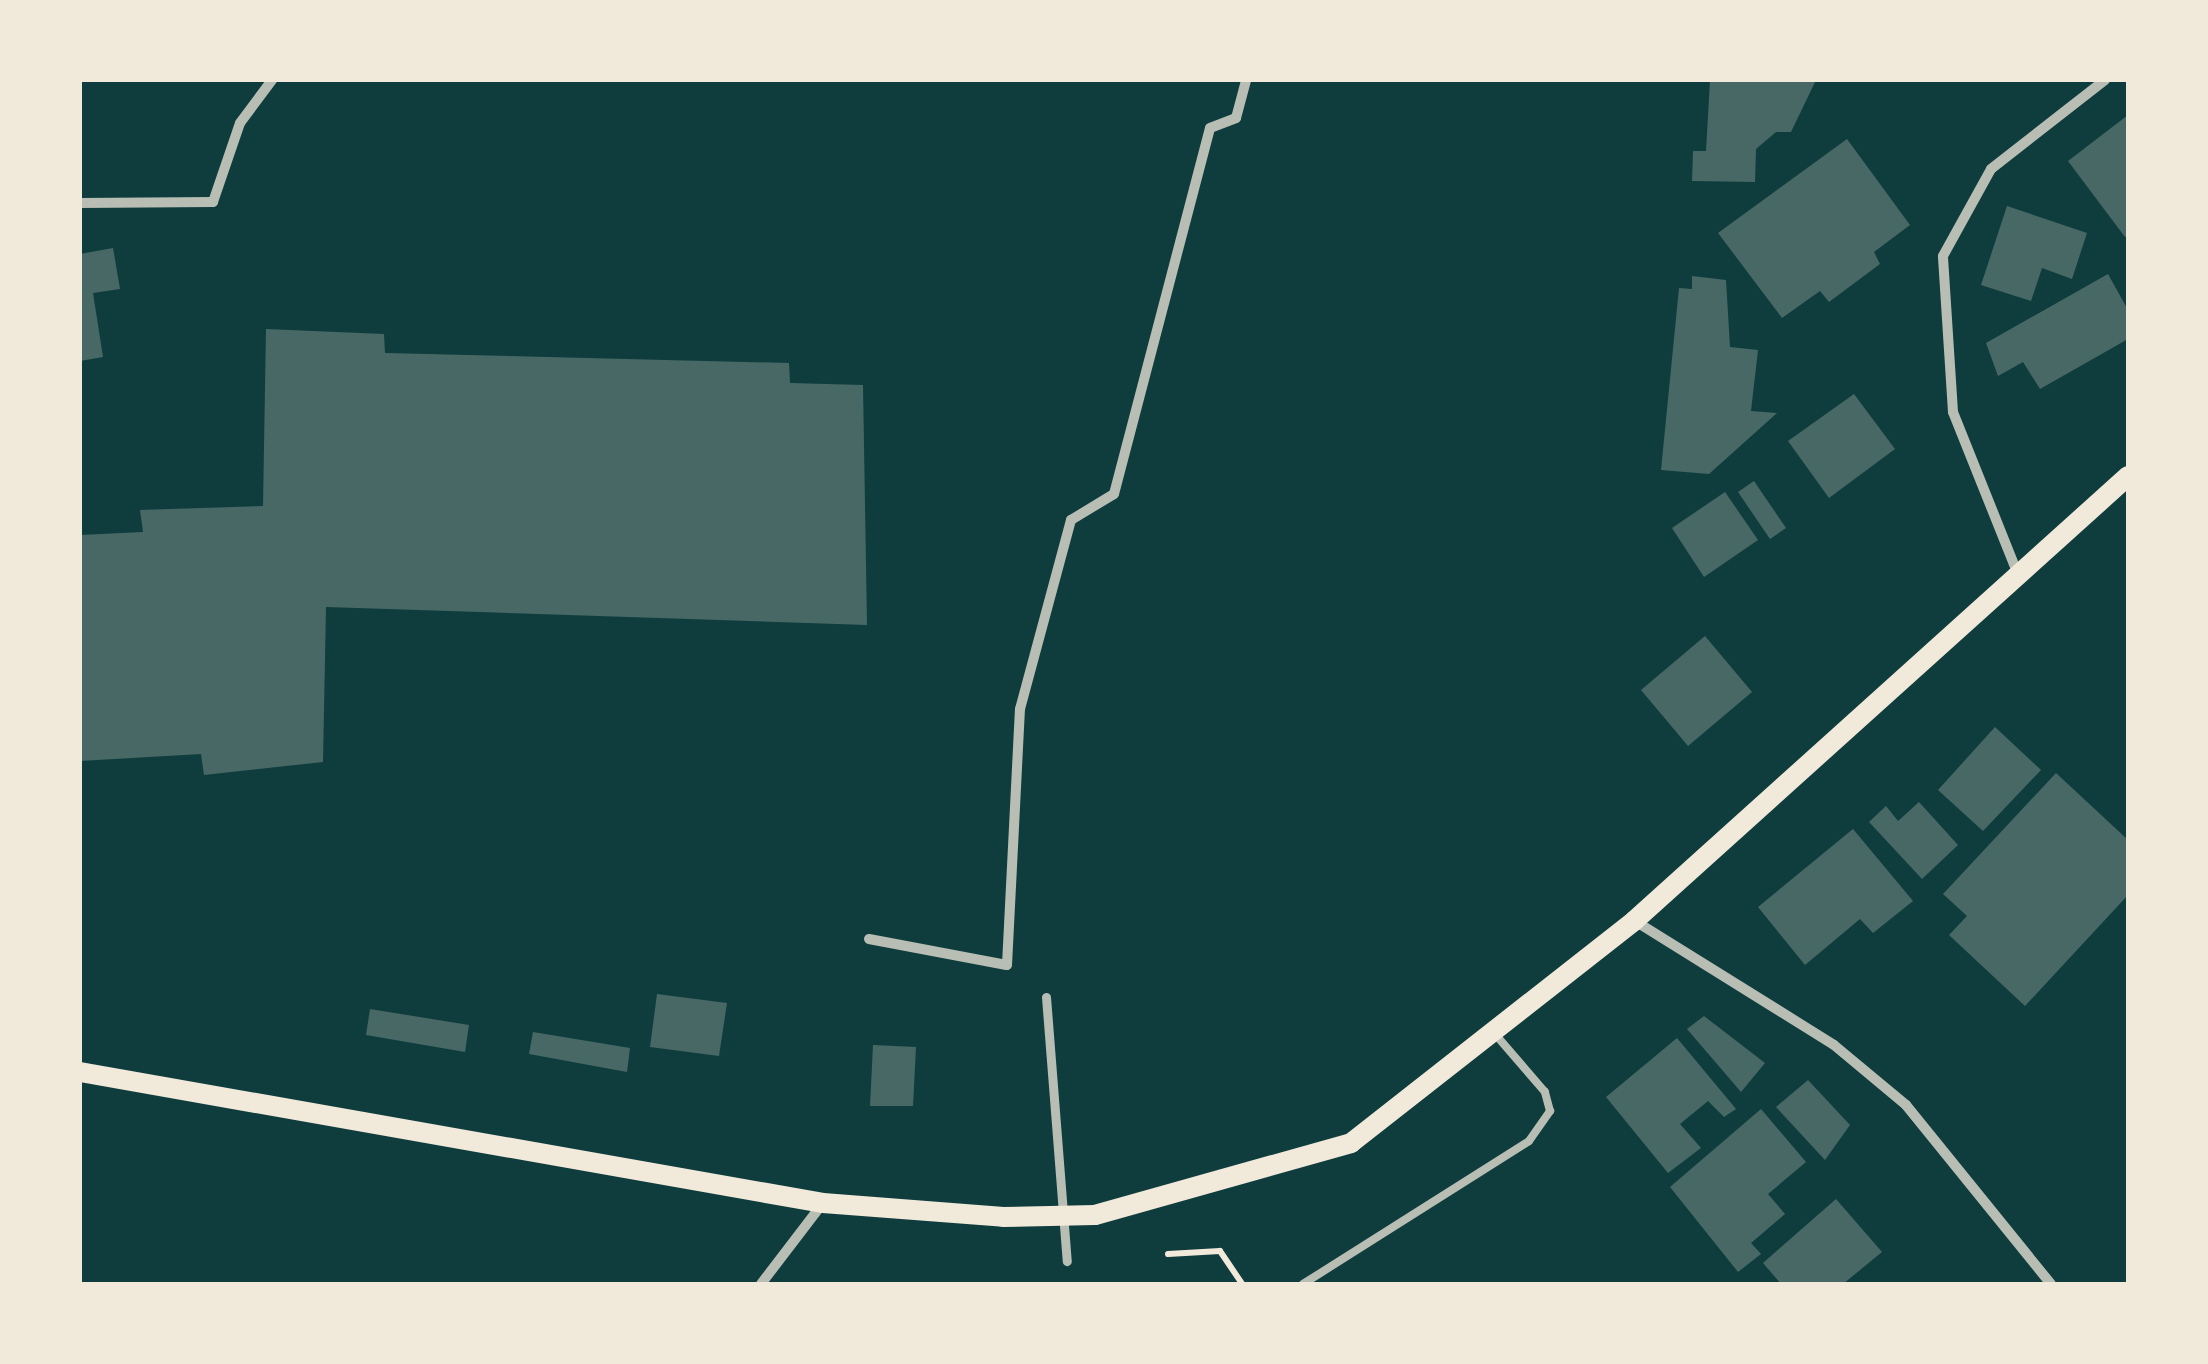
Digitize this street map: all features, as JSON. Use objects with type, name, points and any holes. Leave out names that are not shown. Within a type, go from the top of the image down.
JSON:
[{"type":"main road","points":[[80,1072],[823,1203],[1095,1215],[1352,1142],[1634,921],[2128,476]]},
{"type":"street","points":[[80,203],[213,202],[240,123],[272,80]]},
{"type":"street","points":[[869,938],[1007,965],[1020,709],[1071,520],[1114,494],[1210,128],[1236,118],[1246,80]]},
{"type":"street","points":[[2017,572],[1954,412],[1943,256],[1991,169],[2105,80]]},
{"type":"street","points":[[1634,921],[1834,1045],[1906,1106],[2051,1284]]},
{"type":"street","points":[[1046,996],[1066,1262]]},
{"type":"street","points":[[761,1284],[823,1203]]},
{"type":"lane","points":[[1303,1284],[1529,1141],[1550,1110],[1545,1092],[1493,1032]]},
{"type":"path","points":[[1220,1251],[1242,1284]]},
{"type":"building","points":[[1710,80],[1816,80],[1791,132],[1776,132],[1756,149],[1755,182],[1692,181],[1693,151],[1706,151]]},
{"type":"building","points":[[2128,115],[2128,235],[2125,237],[2068,161]]},
{"type":"building","points":[[1847,139],[1910,225],[1874,252],[1880,264],[1829,302],[1820,291],[1782,318],[1718,233]]},
{"type":"building","points":[[2007,206],[2087,233],[2072,279],[2042,268],[2031,301],[1981,285]]},
{"type":"building","points":[[113,248],[120,289],[93,293],[103,357],[80,361],[80,254]]},
{"type":"building","points":[[2108,274],[2128,310],[2128,339],[2040,389],[2023,362],[1998,376],[1986,343]]},
{"type":"building","points":[[1692,276],[1726,280],[1730,347],[1758,350],[1751,411],[1777,413],[1709,474],[1661,470],[1679,288],[1692,289]]},
{"type":"building","points":[[266,329],[384,334],[385,353],[789,363],[790,383],[863,385],[867,625],[326,607],[323,762],[204,775],[201,754],[80,761],[80,535],[143,532],[140,510],[263,506]]},
{"type":"building","points":[[1854,394],[1895,449],[1829,498],[1788,441]]},
{"type":"building","points":[[1754,481],[1786,528],[1770,539],[1738,492]]},
{"type":"building","points":[[1725,492],[1758,540],[1704,577],[1672,528]]},
{"type":"building","points":[[1705,636],[1752,692],[1688,746],[1641,690]]},
{"type":"building","points":[[1995,727],[2041,770],[1983,831],[1938,790]]},
{"type":"building","points":[[2056,773],[2128,840],[2128,895],[2025,1006],[1949,935],[1967,916],[1943,894]]},
{"type":"building","points":[[1919,802],[1958,845],[1922,879],[1869,822],[1886,806],[1898,821]]},
{"type":"building","points":[[1853,829],[1913,901],[1873,933],[1860,919],[1805,965],[1758,907]]},
{"type":"building","points":[[657,994],[727,1003],[719,1056],[650,1047]]},
{"type":"building","points":[[370,1009],[469,1025],[465,1052],[366,1035]]},
{"type":"building","points":[[1704,1016],[1765,1063],[1741,1092],[1687,1029]]},
{"type":"building","points":[[533,1032],[630,1048],[627,1072],[529,1054]]},
{"type":"building","points":[[1677,1038],[1736,1109],[1724,1117],[1708,1101],[1680,1124],[1701,1148],[1668,1173],[1606,1097]]},
{"type":"building","points":[[873,1045],[916,1047],[913,1106],[870,1106]]},
{"type":"building","points":[[1808,1080],[1850,1125],[1825,1160],[1776,1107]]},
{"type":"building","points":[[1761,1109],[1806,1162],[1768,1194],[1785,1214],[1751,1243],[1761,1254],[1738,1272],[1670,1187]]},
{"type":"building","points":[[1836,1199],[1882,1252],[1843,1284],[1781,1284],[1763,1263]]}]
